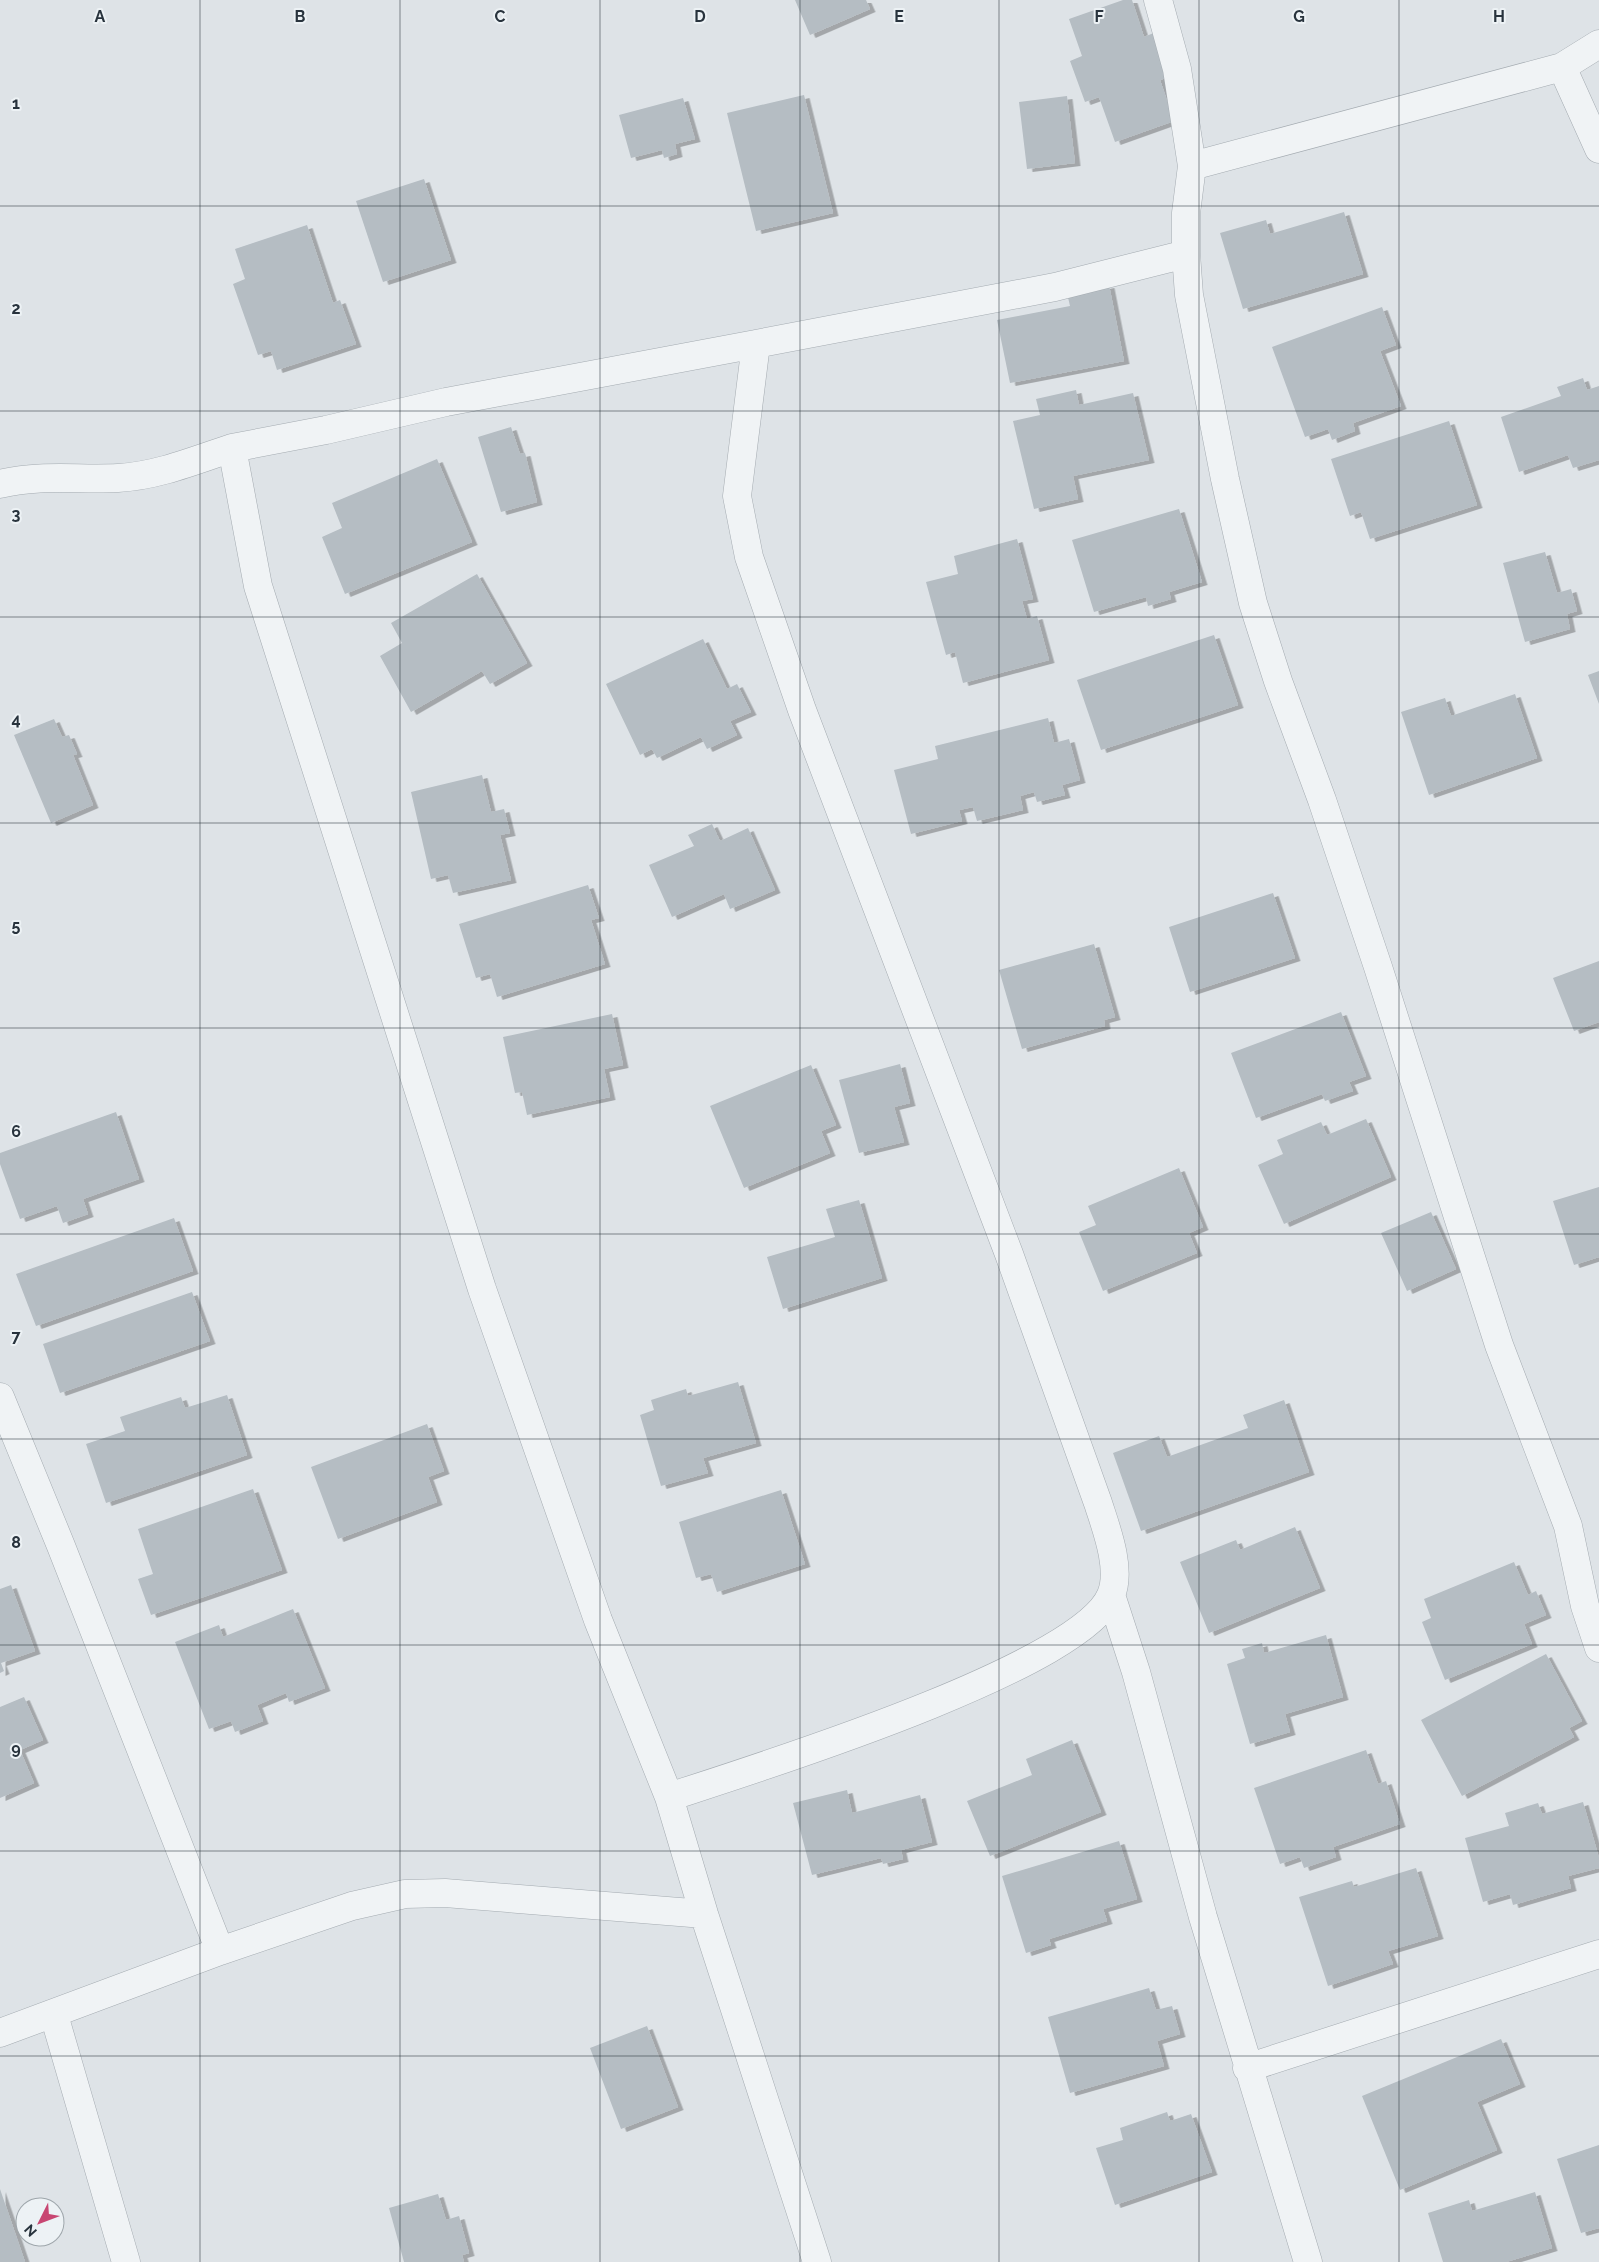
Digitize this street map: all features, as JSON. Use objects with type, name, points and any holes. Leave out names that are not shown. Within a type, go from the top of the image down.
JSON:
[{"type":"street","points":[[1158,0],[1177,69],[1192,166],[1186,213],[1189,295],[1225,479],[1264,642],[1322,800],[1378,967],[1499,1345],[1568,1526],[1592,1603],[1599,1648]]},
{"type":"street","points":[[1192,166],[1562,67],[1599,44]]},
{"type":"street","points":[[1562,67],[1599,148]]},
{"type":"street","points":[[0,484],[46,477],[118,478],[142,475],[232,448],[326,430],[446,402],[1054,287],[1186,254]]},
{"type":"street","points":[[669,1797],[809,1750],[979,1685],[1037,1656],[1073,1634],[1103,1608],[1111,1595],[1114,1578],[1110,1544],[1098,1503],[1009,1254],[802,710],[749,557],[737,496],[756,344]]},
{"type":"street","points":[[232,448],[258,586],[479,1279],[598,1620],[669,1797],[704,1914],[817,2262]]},
{"type":"street","points":[[0,1397],[61,1546],[220,1951]]},
{"type":"street","points":[[1111,1595],[1136,1672],[1203,1917],[1247,2068],[1308,2262]]},
{"type":"street","points":[[0,2033],[54,2015],[220,1951],[352,1906],[404,1894],[445,1893],[704,1914]]},
{"type":"street","points":[[1247,2068],[1599,1954]]},
{"type":"street","points":[[54,2015],[126,2262]]},
{"type":"building","points":[[795,0],[866,0],[870,9],[810,35]]},
{"type":"building","points":[[1123,0],[1132,0],[1144,37],[1156,32],[1172,76],[1160,80],[1174,121],[1115,142],[1099,97],[1085,102],[1070,61],[1082,56],[1069,19]]},
{"type":"building","points":[[804,95],[833,213],[756,231],[727,113]]},
{"type":"building","points":[[1067,96],[1075,163],[1027,169],[1019,102]]},
{"type":"building","points":[[683,98],[695,139],[675,144],[677,154],[664,158],[662,150],[631,158],[619,115]]},
{"type":"building","points":[[424,179],[451,260],[383,282],[356,201]]},
{"type":"building","points":[[1344,212],[1363,274],[1243,309],[1220,233],[1266,220],[1270,234]]},
{"type":"building","points":[[307,225],[333,303],[340,300],[356,344],[277,370],[271,351],[258,355],[233,284],[245,279],[235,249]]},
{"type":"building","points":[[1109,285],[1124,361],[1010,383],[997,320],[1070,306],[1067,293]]},
{"type":"building","points":[[1382,307],[1396,345],[1380,351],[1401,406],[1353,423],[1355,431],[1332,440],[1328,429],[1305,437],[1272,347]]},
{"type":"building","points":[[1583,378],[1587,390],[1599,386],[1599,460],[1573,468],[1568,455],[1519,472],[1501,417],[1561,396],[1557,387]]},
{"type":"building","points":[[1076,390],[1079,405],[1133,393],[1149,460],[1073,476],[1078,499],[1034,509],[1013,421],[1040,415],[1036,399]]},
{"type":"building","points":[[1449,421],[1477,505],[1370,539],[1361,512],[1350,516],[1331,459]]},
{"type":"building","points":[[511,427],[520,454],[525,453],[537,502],[501,512],[478,437]]},
{"type":"building","points":[[437,459],[472,542],[345,594],[322,537],[342,528],[332,503]]},
{"type":"building","points":[[1179,509],[1202,582],[1169,592],[1171,599],[1148,606],[1146,597],[1094,612],[1072,540]]},
{"type":"building","points":[[1017,539],[1033,599],[1022,601],[1027,619],[1037,616],[1049,660],[963,683],[955,652],[946,655],[926,582],[958,574],[954,556]]},
{"type":"building","points":[[1545,552],[1557,593],[1571,589],[1577,611],[1567,614],[1570,629],[1525,642],[1503,563]]},
{"type":"building","points":[[477,574],[527,663],[490,684],[482,671],[411,712],[380,656],[402,643],[391,623]]},
{"type":"building","points":[[1214,635],[1238,705],[1101,750],[1077,680]]},
{"type":"building","points":[[703,639],[727,689],[737,684],[751,712],[730,721],[737,735],[707,749],[701,737],[657,758],[652,749],[640,755],[606,684]]},
{"type":"building","points":[[1599,671],[1599,704],[1588,675]]},
{"type":"building","points":[[1515,694],[1537,758],[1429,795],[1401,712],[1445,698],[1451,716]]},
{"type":"building","points":[[1048,718],[1054,743],[1069,739],[1080,780],[1062,785],[1065,795],[1037,802],[1034,792],[1020,796],[1023,810],[977,821],[973,807],[959,810],[962,821],[911,834],[894,770],[938,759],[935,746]]},
{"type":"building","points":[[54,719],[62,737],[69,735],[77,754],[73,755],[93,805],[51,823],[14,735]]},
{"type":"building","points":[[482,775],[491,812],[504,809],[510,833],[500,835],[511,880],[453,893],[448,875],[431,879],[411,792]]},
{"type":"building","points":[[712,824],[720,841],[748,828],[775,890],[730,909],[724,894],[672,917],[649,865],[694,846],[688,835]]},
{"type":"building","points":[[588,885],[599,918],[591,920],[605,964],[497,997],[490,974],[476,978],[459,924]]},
{"type":"building","points":[[1273,893],[1295,958],[1190,992],[1169,927]]},
{"type":"building","points":[[1094,944],[1115,1017],[1104,1020],[1105,1026],[1022,1049],[999,970]]},
{"type":"building","points":[[1599,961],[1599,1022],[1574,1031],[1553,978]]},
{"type":"building","points":[[1341,1012],[1366,1076],[1349,1082],[1353,1091],[1325,1101],[1322,1094],[1256,1118],[1231,1053]]},
{"type":"building","points":[[612,1014],[623,1065],[604,1069],[610,1097],[527,1115],[522,1092],[515,1093],[503,1037]]},
{"type":"building","points":[[900,1064],[910,1103],[894,1107],[904,1142],[859,1153],[839,1080]]},
{"type":"building","points":[[811,1065],[836,1125],[821,1131],[830,1153],[744,1188],[710,1106]]},
{"type":"building","points":[[116,1112],[139,1179],[83,1199],[88,1214],[63,1223],[57,1206],[20,1219],[0,1164],[0,1153]]},
{"type":"building","points":[[1366,1119],[1391,1177],[1284,1224],[1258,1165],[1283,1154],[1277,1140],[1321,1122],[1327,1135]]},
{"type":"building","points":[[1179,1168],[1203,1227],[1189,1233],[1197,1253],[1103,1291],[1079,1232],[1096,1225],[1088,1206]]},
{"type":"building","points":[[1599,1187],[1599,1257],[1574,1265],[1553,1201]]},
{"type":"building","points":[[859,1200],[882,1278],[783,1309],[767,1257],[835,1237],[826,1209]]},
{"type":"building","points":[[1431,1212],[1456,1269],[1407,1291],[1381,1233]]},
{"type":"building","points":[[174,1218],[193,1271],[36,1326],[16,1274]]},
{"type":"building","points":[[192,1292],[210,1341],[60,1393],[43,1344]]},
{"type":"building","points":[[738,1382],[756,1443],[703,1458],[708,1473],[661,1486],[640,1415],[654,1410],[651,1400],[686,1389],[688,1396]]},
{"type":"building","points":[[227,1395],[247,1455],[106,1503],[86,1444],[125,1431],[120,1417],[181,1397],[185,1408]]},
{"type":"building","points":[[1284,1400],[1309,1472],[1141,1531],[1113,1453],[1159,1436],[1167,1457],[1248,1428],[1243,1415]]},
{"type":"building","points":[[427,1424],[444,1471],[428,1477],[437,1502],[338,1539],[311,1467]]},
{"type":"building","points":[[253,1489],[282,1570],[151,1615],[138,1579],[153,1574],[138,1529]]},
{"type":"building","points":[[781,1490],[805,1564],[717,1592],[711,1574],[696,1578],[679,1522]]},
{"type":"building","points":[[1295,1527],[1320,1588],[1209,1633],[1180,1562],[1236,1540],[1240,1550]]},
{"type":"building","points":[[1514,1562],[1528,1595],[1536,1591],[1546,1615],[1524,1624],[1532,1644],[1445,1680],[1422,1622],[1431,1618],[1424,1599]]},
{"type":"building","points":[[11,1585],[35,1651],[1,1663],[4,1671],[0,1673],[0,1589]]},
{"type":"building","points":[[293,1609],[325,1688],[289,1702],[286,1693],[257,1705],[263,1721],[235,1732],[231,1721],[209,1729],[175,1642],[219,1625],[223,1637]]},
{"type":"building","points":[[1326,1635],[1343,1697],[1285,1714],[1290,1732],[1250,1744],[1227,1664],[1245,1658],[1242,1649],[1262,1643],[1264,1653]]},
{"type":"building","points":[[1546,1654],[1582,1721],[1569,1728],[1574,1737],[1462,1796],[1421,1720]]},
{"type":"building","points":[[24,1697],[43,1740],[20,1750],[34,1783],[0,1798],[0,1707]]},
{"type":"building","points":[[1072,1740],[1101,1812],[990,1856],[967,1801],[1032,1775],[1026,1759]]},
{"type":"building","points":[[1366,1750],[1378,1784],[1386,1781],[1400,1824],[1333,1847],[1336,1857],[1304,1868],[1300,1857],[1280,1864],[1254,1788]]},
{"type":"building","points":[[847,1790],[852,1813],[920,1795],[932,1842],[901,1850],[903,1859],[883,1864],[881,1858],[812,1875],[793,1803]]},
{"type":"building","points":[[1583,1802],[1599,1858],[1599,1868],[1568,1876],[1571,1888],[1513,1905],[1510,1894],[1483,1902],[1465,1838],[1509,1826],[1505,1813],[1538,1803],[1542,1814]]},
{"type":"building","points":[[1119,1841],[1137,1899],[1103,1909],[1107,1921],[1049,1939],[1051,1945],[1026,1953],[1002,1876]]},
{"type":"building","points":[[1416,1868],[1438,1936],[1388,1951],[1393,1964],[1328,1986],[1299,1897],[1352,1881],[1354,1887]]},
{"type":"building","points":[[1149,1988],[1156,2010],[1172,2006],[1180,2034],[1157,2041],[1164,2066],[1070,2093],[1048,2017]]},
{"type":"building","points":[[647,2026],[678,2107],[621,2129],[590,2048]]},
{"type":"building","points":[[1501,2039],[1520,2084],[1477,2102],[1497,2150],[1400,2190],[1362,2096]]},
{"type":"building","points":[[1167,2112],[1170,2121],[1191,2114],[1212,2172],[1115,2205],[1096,2148],[1123,2140],[1120,2128]]},
{"type":"building","points":[[1599,2145],[1599,2228],[1581,2233],[1557,2159]]},
{"type":"building","points":[[0,2189],[15,2233],[15,2247],[20,2247],[25,2262],[0,2262]]},
{"type":"building","points":[[1535,2192],[1552,2248],[1506,2262],[1443,2262],[1428,2213],[1469,2200],[1472,2211]]},
{"type":"building","points":[[438,2194],[446,2220],[459,2216],[469,2253],[462,2255],[464,2262],[404,2262],[389,2208]]}]
